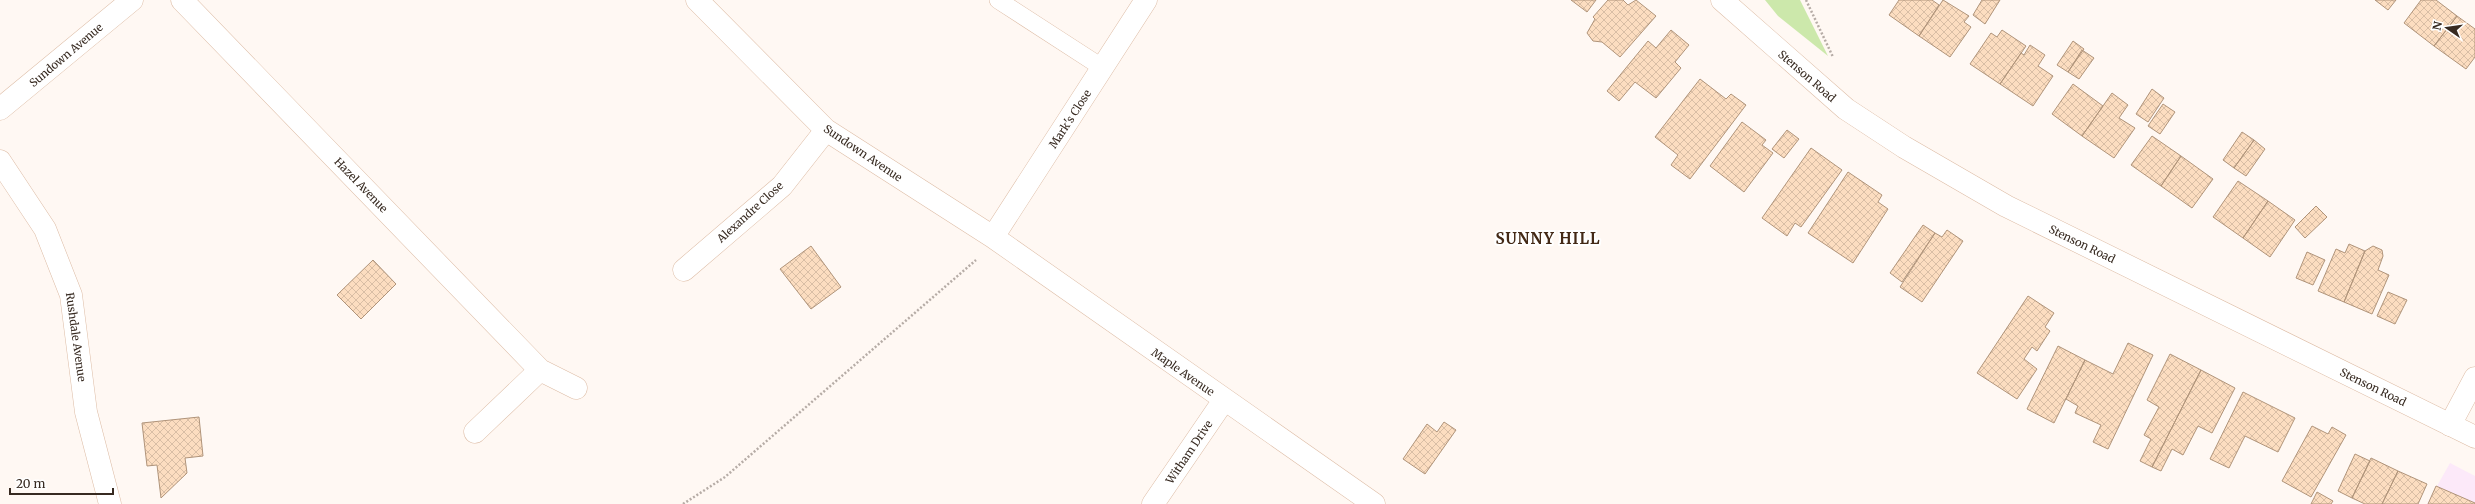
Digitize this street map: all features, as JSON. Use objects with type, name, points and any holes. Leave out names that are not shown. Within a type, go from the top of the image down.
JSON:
[{"type":"street","name":"Sundown Avenue","points":[[0,109],[132,0]]},
{"type":"street","name":"Hazel Avenue","points":[[182,0],[540,370],[576,388]]},
{"type":"street","name":"Sundown Avenue","points":[[698,0],[826,130],[993,238]]},
{"type":"street","name":"Mark's Close","points":[[993,238],[1146,0]]},
{"type":"street","name":"Stenson Road","points":[[1722,0],[1846,109],[1904,147],[2006,206],[2475,437]]},
{"type":"street","name":"Alexandre Close","points":[[684,270],[782,186],[826,130]]},
{"type":"street","name":"Rushdale Avenue","points":[[0,161],[45,229],[72,295],[86,412],[103,502]]},
{"type":"street","name":"Maple Avenue","points":[[993,238],[1374,504]]},
{"type":"street","points":[[476,432],[540,370]]},
{"type":"street","points":[[2450,425],[2475,378]]},
{"type":"street","name":"Witham Drive","points":[[1153,504],[1224,400]]},
{"type":"lane","points":[[998,0],[1103,68]]},
{"type":"path","points":[[683,504],[725,477],[975,262],[993,238]]},
{"type":"shaded area","points":[[2450,463],[2475,476],[2475,504],[2427,504]]},
{"type":"green space","points":[[1765,0],[1800,0],[1828,56],[1778,16]]},
{"type":"building","points":[[1571,0],[1596,0],[1587,12]]},
{"type":"building","points":[[1608,0],[1623,0],[1628,5],[1636,0],[1656,16],[1620,57],[1602,42],[1593,41],[1587,33],[1595,19],[1593,17]]},
{"type":"building","points":[[1899,0],[1932,0],[1939,5],[1919,36],[1889,15]]},
{"type":"building","points":[[1943,0],[1969,16],[1964,22],[1971,27],[1950,57],[1919,36]]},
{"type":"building","points":[[1982,0],[2000,0],[1985,24],[1973,15]]},
{"type":"building","points":[[2375,0],[2396,0],[2388,10]]},
{"type":"building","points":[[2421,0],[2436,0],[2457,16],[2434,46],[2404,23]]},
{"type":"building","points":[[2457,16],[2475,29],[2475,57],[2466,69],[2434,46]]},
{"type":"building","points":[[1671,30],[1689,45],[1675,62],[1681,68],[1656,98],[1635,82],[1619,101],[1607,91],[1648,41],[1656,48]]},
{"type":"building","points":[[2002,30],[2026,46],[2000,84],[1970,64],[1991,33],[1997,37]]},
{"type":"building","points":[[2073,41],[2084,49],[2068,72],[2057,65]]},
{"type":"building","points":[[2030,45],[2045,55],[2038,66],[2053,76],[2033,106],[2000,84],[2021,53],[2024,55]]},
{"type":"building","points":[[2082,50],[2094,58],[2079,79],[2068,72]]},
{"type":"building","points":[[1700,79],[1726,99],[1731,94],[1746,105],[1690,179],[1671,165],[1678,155],[1655,137]]},
{"type":"building","points":[[2073,84],[2103,106],[2082,136],[2052,114]]},
{"type":"building","points":[[2152,89],[2164,98],[2148,122],[2136,114]]},
{"type":"building","points":[[2112,93],[2128,105],[2119,118],[2135,128],[2114,158],[2082,136]]},
{"type":"building","points":[[2163,104],[2175,112],[2160,134],[2148,126]]},
{"type":"building","points":[[1742,122],[1766,140],[1762,145],[1773,153],[1744,192],[1710,166]]},
{"type":"building","points":[[1787,130],[1799,139],[1784,158],[1772,149]]},
{"type":"building","points":[[2242,132],[2254,140],[2234,168],[2223,160]]},
{"type":"building","points":[[2152,136],[2181,156],[2161,186],[2131,165]]},
{"type":"building","points":[[2254,140],[2265,149],[2246,176],[2234,168]]},
{"type":"building","points":[[1811,148],[1842,170],[1801,227],[1795,223],[1787,236],[1762,218]]},
{"type":"building","points":[[2181,156],[2213,179],[2192,208],[2161,186]]},
{"type":"building","points":[[1848,172],[1882,195],[1878,202],[1888,209],[1853,263],[1808,233]]},
{"type":"building","points":[[2238,181],[2268,201],[2243,238],[2213,217]]},
{"type":"building","points":[[2268,201],[2295,220],[2270,257],[2243,238]]},
{"type":"building","points":[[2316,206],[2327,217],[2305,238],[2295,227]]},
{"type":"building","points":[[1923,225],[1935,233],[1902,282],[1890,273]]},
{"type":"building","points":[[1947,230],[1963,241],[1922,302],[1900,287],[1935,233],[1942,237]]},
{"type":"building","points":[[2349,244],[2365,251],[2344,302],[2318,291],[2336,249],[2345,253]]},
{"type":"building","points":[[811,246],[841,287],[811,309],[780,269]]},
{"type":"building","points":[[2373,246],[2382,250],[2383,256],[2378,270],[2389,275],[2372,314],[2344,302],[2365,251]]},
{"type":"building","points":[[2307,252],[2325,260],[2313,285],[2296,278]]},
{"type":"building","points":[[373,260],[396,284],[361,319],[337,295]]},
{"type":"building","points":[[2388,292],[2407,300],[2395,324],[2377,316]]},
{"type":"building","points":[[2028,296],[2054,313],[2045,327],[2050,331],[2037,351],[2032,347],[2024,359],[2037,369],[2017,399],[1977,373]]},
{"type":"building","points":[[2128,343],[2153,355],[2108,449],[2093,442],[2101,425],[2075,413],[2078,406],[2066,399],[2085,360],[2113,374]]},
{"type":"building","points":[[2058,346],[2085,360],[2054,423],[2027,409]]},
{"type":"building","points":[[2170,354],[2201,370],[2152,467],[2140,461],[2151,439],[2144,435],[2159,407],[2147,400]]},
{"type":"building","points":[[2201,370],[2235,388],[2212,433],[2198,426],[2183,455],[2172,449],[2161,471],[2152,467]]},
{"type":"building","points":[[2243,392],[2295,418],[2278,452],[2245,436],[2229,468],[2210,459]]},
{"type":"building","points":[[199,417],[203,456],[185,458],[187,473],[161,498],[157,465],[147,466],[142,423]]},
{"type":"building","points":[[1444,422],[1456,430],[1425,474],[1403,459],[1427,424],[1437,432]]},
{"type":"building","points":[[2312,426],[2328,434],[2332,427],[2346,435],[2311,497],[2282,481]]},
{"type":"building","points":[[2355,454],[2370,461],[2352,498],[2338,491]]},
{"type":"building","points":[[2371,458],[2398,471],[2382,504],[2365,504],[2352,498]]},
{"type":"building","points":[[2398,471],[2427,484],[2418,504],[2382,504]]},
{"type":"building","points":[[2436,486],[2475,503],[2475,504],[2428,504]]},
{"type":"building","points":[[2317,492],[2333,501],[2331,504],[2311,504]]},
{"type":"district","name":"SUNNY HILL","points":[[1548,239]]}]
